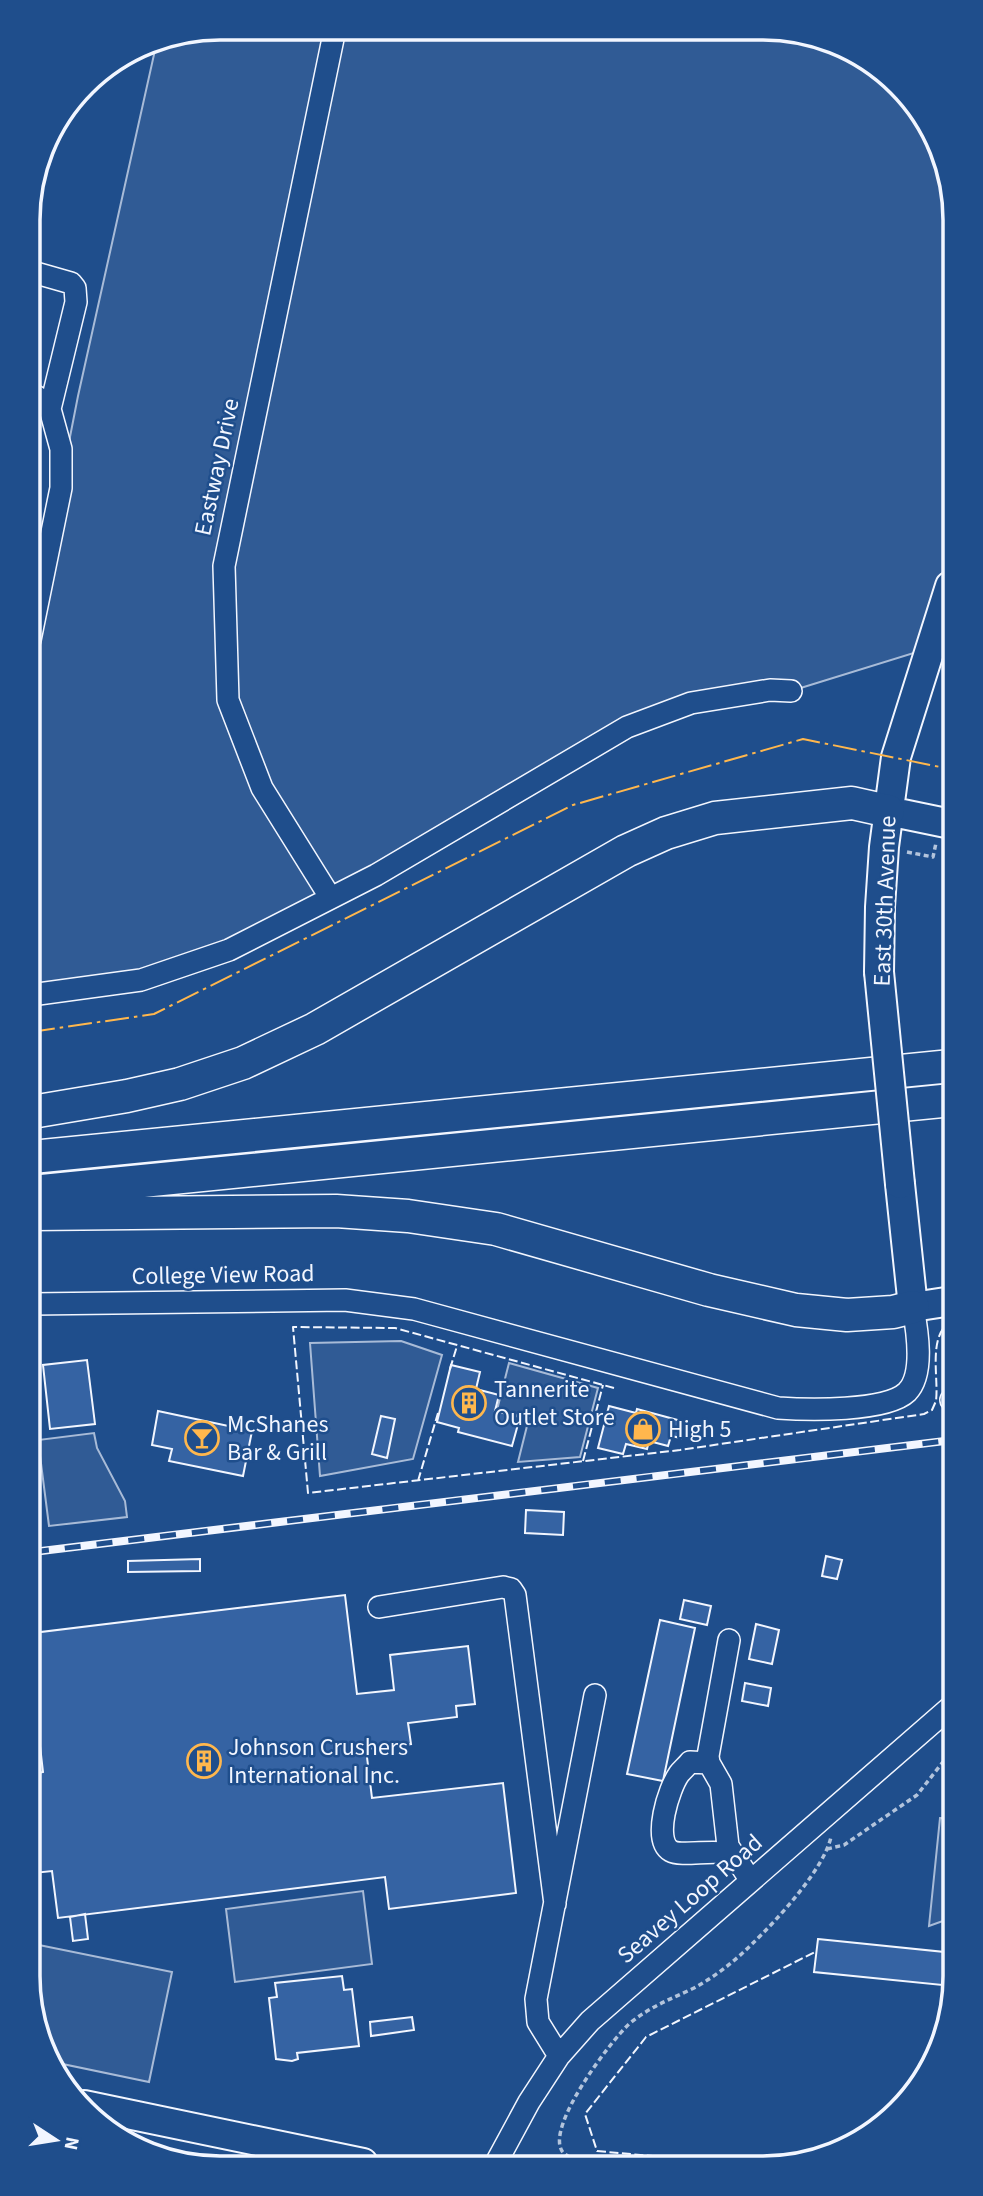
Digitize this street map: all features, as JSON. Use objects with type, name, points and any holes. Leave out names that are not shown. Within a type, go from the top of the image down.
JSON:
[{"type":"highway","points":[[40,1111],[180,1084],[243,1063],[315,1029],[626,851],[666,833],[715,818],[852,803],[888,811]]},
{"type":"highway","points":[[40,1156],[943,1067]]},
{"type":"highway","points":[[40,1191],[943,1101]]},
{"type":"highway","points":[[40,1214],[336,1211],[408,1216],[496,1229],[709,1290],[796,1310],[847,1315],[893,1312],[913,1307]]},
{"type":"main road","name":"East 30th Avenue","points":[[913,1307],[879,972],[880,907],[888,811],[896,757],[943,609]]},
{"type":"main road","points":[[888,811],[943,822]]},
{"type":"main road","points":[[913,1307],[942,1302]]},
{"type":"main road","points":[[99,2108],[325,2156]]},
{"type":"street","name":"Eastway Drive","points":[[330,897],[262,788],[228,700],[224,566],[333,40]]},
{"type":"street","points":[[41,274],[71,283],[75,288],[76,302],[50,410]]},
{"type":"street","points":[[41,401],[50,410],[61,449],[61,488],[41,587]]},
{"type":"street","points":[[41,994],[141,980],[229,950],[376,875],[627,727],[691,703],[769,690],[791,691]]},
{"type":"street","name":"College View Road","points":[[40,1304],[345,1300],[414,1308],[778,1408],[813,1410],[886,1403],[908,1391],[919,1366],[918,1334],[913,1307]]},
{"type":"street","points":[[379,1607],[503,1587],[511,1589],[515,1595],[555,1904]]},
{"type":"street","points":[[729,1640],[708,1756],[721,1784],[728,1846],[751,1881]]},
{"type":"street","points":[[559,2056],[538,2022],[536,1999],[596,1695]]},
{"type":"street","name":"Seavey Loop Road","points":[[500,2156],[529,2102],[559,2056],[590,2021],[942,1714]]},
{"type":"street","points":[[709,1763],[690,1762],[677,1775],[666,1808],[661,1832],[663,1842],[671,1851],[682,1853],[719,1851],[732,1854]]},
{"type":"path","points":[[569,2156],[562,2151],[559,2139],[568,2108],[598,2062],[628,2026],[651,2007],[722,1971],[779,1916],[811,1877],[827,1849],[844,1845],[916,1795],[942,1763]]},
{"type":"shaded area","points":[[221,40],[762,40],[797,44],[842,59],[881,85],[912,120],[937,174],[943,221],[943,608],[930,648],[791,691],[691,703],[376,875],[191,963],[41,989],[41,586],[78,396],[154,53],[174,46]]},
{"type":"shaded area","points":[[401,1341],[442,1355],[413,1459],[320,1476],[310,1343]]},
{"type":"shaded area","points":[[509,1363],[598,1388],[580,1457],[518,1462],[529,1418],[497,1410]]},
{"type":"shaded area","points":[[94,1433],[97,1448],[125,1501],[127,1517],[49,1526],[40,1440]]},
{"type":"shaded area","points":[[940,1818],[942,1818],[942,1921],[929,1926]]},
{"type":"shaded area","points":[[363,1891],[372,1964],[235,1982],[226,1909]]},
{"type":"shaded area","points":[[40,1945],[172,1972],[149,2082],[63,2064],[46,2022],[40,1975]]},
{"type":"building","points":[[87,1360],[95,1424],[50,1429],[43,1365]]},
{"type":"building","name":"Tannerite Outlet Store","points":[[451,1365],[480,1372],[476,1389],[499,1395],[495,1411],[520,1417],[512,1446],[458,1432],[459,1428],[437,1422]]},
{"type":"building","name":"High 5","points":[[609,1406],[636,1413],[637,1409],[685,1422],[681,1438],[671,1436],[668,1446],[649,1441],[647,1449],[626,1444],[623,1454],[598,1448]]},
{"type":"building","name":"McShanes Bar & Grill","points":[[158,1411],[252,1431],[243,1476],[169,1461],[172,1449],[152,1445]]},
{"type":"building","points":[[381,1416],[395,1419],[387,1458],[372,1454]]},
{"type":"building","points":[[526,1510],[564,1512],[563,1535],[525,1533]]},
{"type":"building","points":[[826,1556],[842,1560],[837,1579],[822,1576]]},
{"type":"building","points":[[200,1559],[200,1571],[128,1572],[128,1561]]},
{"type":"building","name":"Johnson Crushers International Inc.","points":[[345,1595],[357,1694],[394,1690],[390,1655],[468,1646],[475,1704],[456,1706],[457,1717],[408,1723],[411,1744],[366,1749],[372,1798],[503,1783],[516,1893],[389,1909],[385,1877],[58,1918],[52,1871],[40,1872],[40,1773],[43,1772],[40,1747],[40,1632]]},
{"type":"building","points":[[684,1600],[711,1606],[707,1625],[680,1619]]},
{"type":"building","points":[[660,1620],[695,1628],[663,1781],[627,1774]]},
{"type":"building","points":[[756,1624],[779,1630],[772,1664],[749,1659]]},
{"type":"building","points":[[745,1683],[771,1688],[768,1706],[742,1701]]},
{"type":"building","points":[[85,1914],[88,1939],[73,1941],[70,1917]]},
{"type":"building","points":[[818,1939],[942,1952],[942,1985],[814,1972]]},
{"type":"building","points":[[342,1976],[344,1990],[352,1989],[359,2046],[297,2053],[298,2059],[292,2061],[276,2059],[269,1998],[277,1997],[275,1983]]},
{"type":"building","points":[[412,2017],[414,2030],[371,2036],[370,2022]]},
{"type":"railway","points":[[40,1551],[942,1441]]},
{"type":"fence","points":[[614,1388],[395,1328],[293,1327],[308,1493],[680,1450],[924,1414],[932,1410],[936,1401],[936,1357],[942,1330]]},
{"type":"fence","points":[[450,1369],[457,1346]]},
{"type":"fence","points":[[583,1461],[603,1385]]},
{"type":"fence","points":[[418,1481],[438,1413]]},
{"type":"fence","points":[[652,2156],[597,2151],[585,2114],[646,2037],[817,1951]]},
{"type":"power","points":[[41,1031],[154,1014],[573,805],[803,739],[943,768]]},
{"type":"place","name":"Tannerite Outlet Store","points":[[469,1403]]},
{"type":"place","name":"High 5","points":[[643,1429]]},
{"type":"place","name":"McShanes Bar & Grill","points":[[202,1438]]},
{"type":"place","name":"Johnson Crushers International Inc.","points":[[204,1761]]}]
